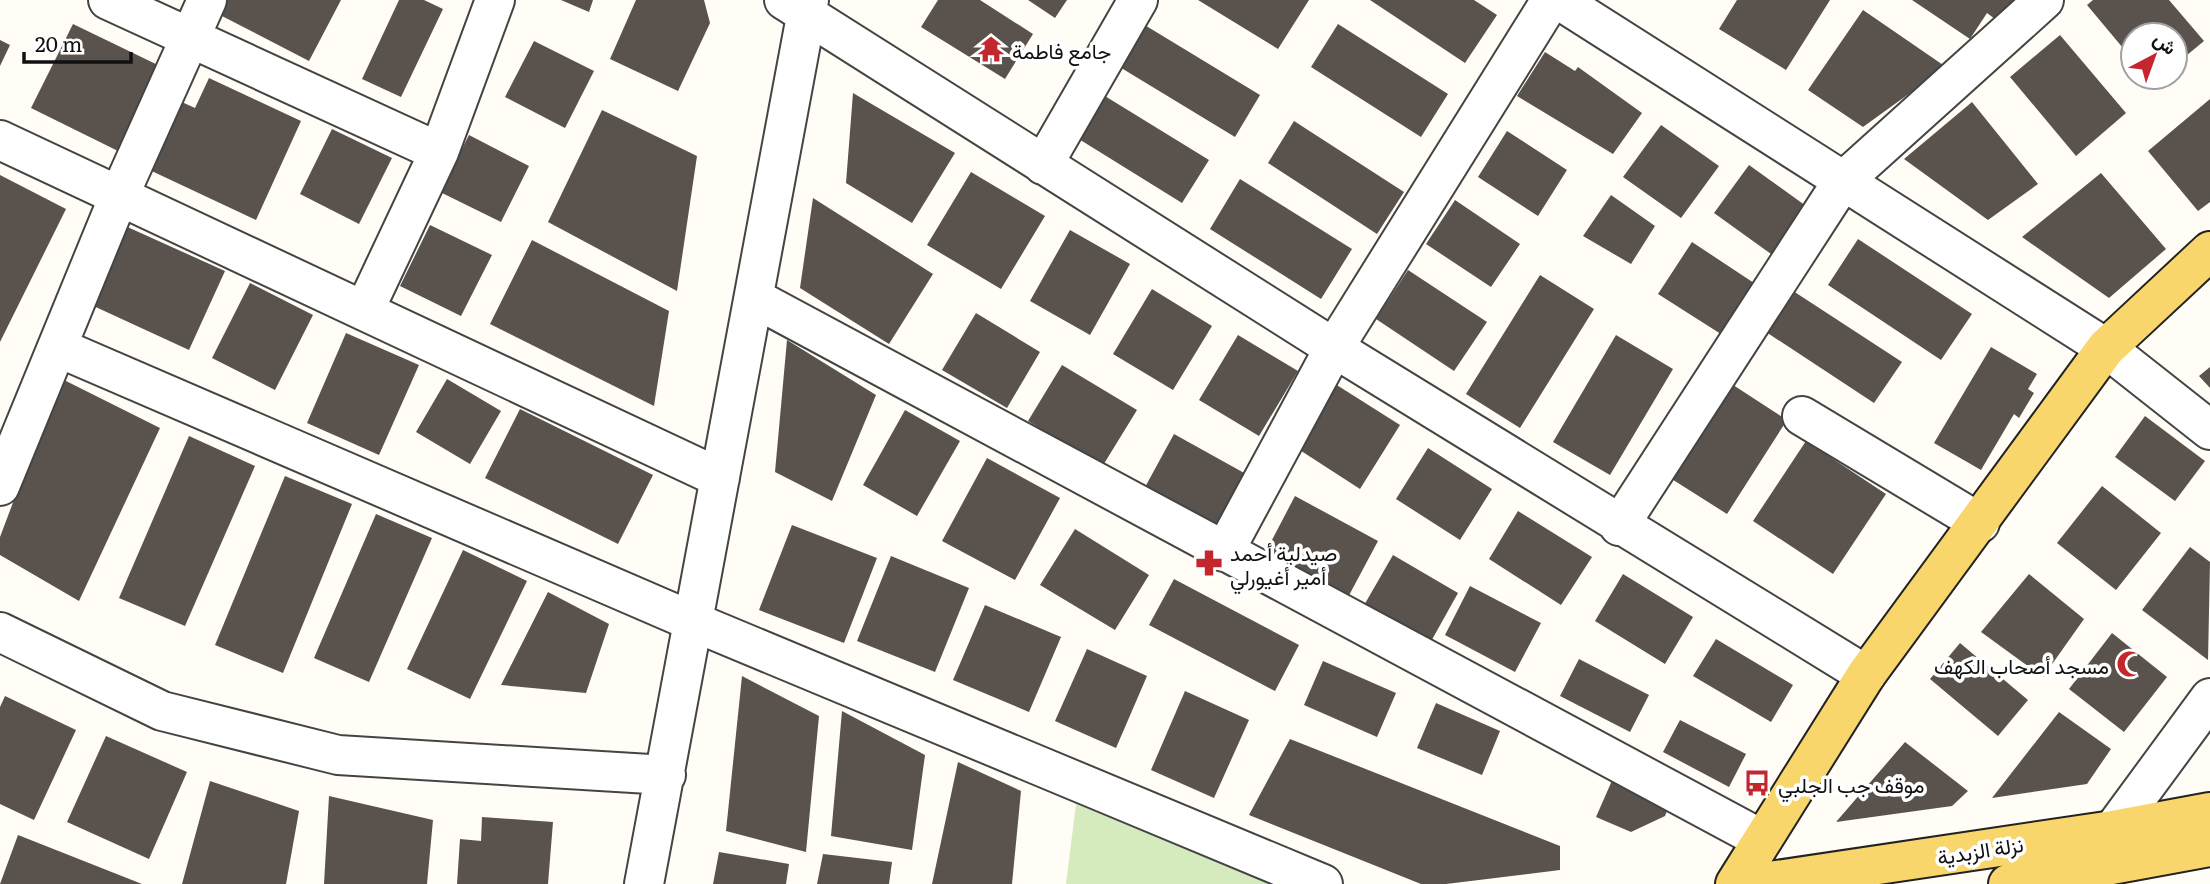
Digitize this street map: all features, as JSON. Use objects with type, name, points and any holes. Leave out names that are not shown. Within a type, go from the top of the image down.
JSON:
[{"type":"main road","points":[[1735,884],[1760,839],[1866,675],[2106,348],[2210,251]]},
{"type":"main road","name":"نزلة الزبدية","points":[[1750,884],[2113,830],[2210,811]]},
{"type":"main road","name":"نزلة الزبدية","points":[[2008,884],[2079,878],[2210,847]]},
{"type":"street","points":[[108,0],[188,40],[439,152]]},
{"type":"street","points":[[0,486],[119,196],[207,0]]},
{"type":"street","points":[[364,311],[439,152],[495,0]]},
{"type":"street","points":[[1043,165],[1138,0]]},
{"type":"street","points":[[1224,552],[1334,348],[1551,0]]},
{"type":"street","points":[[1559,0],[2106,348],[2210,430]]},
{"type":"street","points":[[1619,526],[1842,182],[2044,0]]},
{"type":"street","points":[[644,884],[754,298],[800,5],[1043,165],[1334,348],[1619,526],[1866,675]]},
{"type":"street","points":[[0,140],[720,478]]},
{"type":"street","points":[[754,298],[1760,839]]},
{"type":"street","points":[[57,347],[694,622],[1323,884]]},
{"type":"street","points":[[1802,416],[1980,523]]},
{"type":"street","points":[[0,632],[162,711],[338,755],[666,775]]},
{"type":"street","points":[[2113,830],[2210,698]]},
{"type":"green space","points":[[1076,804],[1270,884],[1066,884]]},
{"type":"building","points":[[228,0],[341,0],[309,61],[220,15]]},
{"type":"building","points":[[399,0],[424,0],[443,9],[401,97],[362,79]]},
{"type":"building","points":[[561,0],[593,0],[589,12]]},
{"type":"building","points":[[636,0],[704,0],[710,23],[678,91],[610,59]]},
{"type":"building","points":[[938,0],[980,0],[1033,34],[1005,79],[921,27]]},
{"type":"building","points":[[1028,0],[1067,0],[1055,18]]},
{"type":"building","points":[[1198,0],[1309,0],[1278,49]]},
{"type":"building","points":[[1370,0],[1474,0],[1497,15],[1465,63]]},
{"type":"building","points":[[1737,0],[1830,0],[1786,70],[1719,29]]},
{"type":"building","points":[[1912,0],[2014,0],[1999,22],[1987,13],[1970,39]]},
{"type":"building","points":[[2093,0],[2169,0],[2187,21],[2119,21],[2119,43],[2087,5]]},
{"type":"building","points":[[1863,10],[1946,67],[1863,127],[1808,90]]},
{"type":"building","points":[[2189,23],[2204,41],[2189,53]]},
{"type":"building","points":[[73,24],[162,67],[120,152],[31,108]]},
{"type":"building","points":[[1143,24],[1260,95],[1235,137],[1118,66]]},
{"type":"building","points":[[1338,24],[1448,94],[1421,137],[1311,67]]},
{"type":"building","points":[[2060,35],[2126,113],[2076,156],[2010,77]]},
{"type":"building","points":[[0,40],[10,45],[0,66]]},
{"type":"building","points":[[534,41],[594,71],[565,128],[505,97]]},
{"type":"building","points":[[1545,52],[1575,71],[1578,67],[1642,113],[1613,154],[1517,96]]},
{"type":"building","points":[[209,78],[301,121],[256,220],[141,166],[173,98],[195,108]]},
{"type":"building","points":[[853,93],[955,153],[912,223],[846,183]]},
{"type":"building","points":[[1100,93],[1209,160],[1182,203],[1074,136]]},
{"type":"building","points":[[2210,99],[2210,202],[2198,211],[2148,151]]},
{"type":"building","points":[[1972,102],[2038,184],[1988,220],[1904,159]]},
{"type":"building","points":[[602,110],[697,156],[677,291],[548,222]]},
{"type":"building","points":[[1294,121],[1404,192],[1377,234],[1268,163]]},
{"type":"building","points":[[1661,125],[1719,166],[1681,218],[1623,177]]},
{"type":"building","points":[[332,129],[392,158],[359,224],[300,194]]},
{"type":"building","points":[[1507,131],[1567,170],[1538,216],[1478,177]]},
{"type":"building","points":[[469,135],[529,166],[501,222],[440,192]]},
{"type":"building","points":[[1749,165],[1813,211],[1778,259],[1714,213]]},
{"type":"building","points":[[971,172],[1045,216],[1001,289],[927,245]]},
{"type":"building","points":[[2101,173],[2166,249],[2109,298],[2022,237]]},
{"type":"building","points":[[0,175],[66,209],[0,342]]},
{"type":"building","points":[[1240,179],[1352,249],[1321,299],[1210,229]]},
{"type":"building","points":[[1611,195],[1655,226],[1631,264],[1583,236]]},
{"type":"building","points":[[813,198],[933,274],[889,344],[800,288]]},
{"type":"building","points":[[1455,200],[1520,244],[1491,287],[1426,244]]},
{"type":"building","points":[[123,225],[225,271],[189,350],[87,303]]},
{"type":"building","points":[[430,225],[492,255],[461,316],[400,286]]},
{"type":"building","points":[[1070,230],[1130,264],[1090,335],[1030,301]]},
{"type":"building","points":[[1858,239],[1972,314],[1941,360],[1828,285]]},
{"type":"building","points":[[532,240],[669,311],[654,406],[490,324]]},
{"type":"building","points":[[1692,242],[1757,285],[1724,336],[1658,294]]},
{"type":"building","points":[[1408,270],[1487,322],[1454,371],[1376,319]]},
{"type":"building","points":[[1540,275],[1594,309],[1520,428],[1466,394]]},
{"type":"building","points":[[250,283],[313,315],[275,390],[212,358]]},
{"type":"building","points":[[1787,287],[1902,362],[1874,403],[1760,328]]},
{"type":"building","points":[[1152,289],[1212,326],[1173,390],[1113,354]]},
{"type":"building","points":[[976,313],[1040,352],[1007,408],[942,370]]},
{"type":"building","points":[[346,333],[419,365],[379,455],[307,423]]},
{"type":"building","points":[[1238,335],[1298,371],[1259,436],[1199,400]]},
{"type":"building","points":[[1616,335],[1673,369],[1610,475],[1553,442]]},
{"type":"building","points":[[787,340],[876,395],[832,501],[775,472]]},
{"type":"building","points":[[1991,347],[2037,374],[2028,389],[2034,393],[2019,418],[2014,414],[1981,470],[1934,443]]},
{"type":"building","points":[[1062,365],[1137,410],[1102,467],[1028,421]]},
{"type":"building","points":[[2210,367],[2210,388],[2199,376]]},
{"type":"building","points":[[60,378],[160,428],[79,601],[0,555],[0,537]]},
{"type":"building","points":[[447,379],[501,411],[470,464],[416,432]]},
{"type":"building","points":[[1727,381],[1787,420],[1727,514],[1667,476]]},
{"type":"building","points":[[1332,382],[1400,425],[1360,489],[1292,445]]},
{"type":"building","points":[[520,409],[653,475],[618,544],[485,478]]},
{"type":"building","points":[[905,410],[960,441],[917,516],[863,485]]},
{"type":"building","points":[[2145,416],[2205,461],[2175,501],[2115,457]]},
{"type":"building","points":[[1174,434],[1246,474],[1215,529],[1144,489]]},
{"type":"building","points":[[189,436],[255,466],[185,626],[119,598]]},
{"type":"building","points":[[1806,441],[1886,494],[1833,574],[1753,521]]},
{"type":"building","points":[[1428,448],[1492,489],[1460,540],[1396,499]]},
{"type":"building","points":[[987,458],[1060,498],[1015,580],[942,541]]},
{"type":"building","points":[[285,476],[352,504],[283,673],[215,645]]},
{"type":"building","points":[[2102,486],[2161,533],[2116,590],[2057,543]]},
{"type":"building","points":[[1295,496],[1378,541],[1346,601],[1263,557]]},
{"type":"building","points":[[1518,511],[1592,557],[1561,605],[1489,559]]},
{"type":"building","points":[[376,514],[432,538],[369,682],[314,658]]},
{"type":"building","points":[[792,525],[877,558],[844,643],[759,610]]},
{"type":"building","points":[[1075,529],[1149,575],[1115,630],[1040,585]]},
{"type":"building","points":[[2190,547],[2210,562],[2208,660],[2142,610]]},
{"type":"building","points":[[463,550],[527,581],[470,699],[407,669]]},
{"type":"building","points":[[1393,555],[1458,593],[1429,645],[1363,607]]},
{"type":"building","points":[[891,556],[969,588],[935,672],[857,641]]},
{"type":"building","points":[[1623,574],[1693,617],[1665,664],[1595,621]]},
{"type":"building","points":[[2029,574],[2084,619],[2043,677],[1981,632]]},
{"type":"building","points":[[1174,579],[1299,645],[1275,691],[1149,625]]},
{"type":"building","points":[[1470,586],[1541,623],[1515,672],[1445,635]]},
{"type":"building","points":[[548,592],[609,624],[586,693],[501,685]]},
{"type":"building","points":[[985,605],[1061,637],[1029,712],[953,680]]},
{"type":"building","points":[[2112,633],[2167,677],[2124,732],[2069,689]]},
{"type":"building","points":[[1716,639],[1793,685],[1771,722],[1693,676]]},
{"type":"building","points":[[1960,643],[2028,700],[1998,736],[1930,679]]},
{"type":"building","points":[[1087,649],[1147,676],[1116,748],[1055,721]]},
{"type":"building","points":[[1579,659],[1649,695],[1630,732],[1560,696]]},
{"type":"building","points":[[1323,661],[1396,693],[1377,737],[1304,705]]},
{"type":"building","points":[[742,676],[819,716],[806,852],[726,831]]},
{"type":"building","points":[[1185,691],[1249,720],[1214,798],[1151,770]]},
{"type":"building","points":[[5,696],[76,730],[34,820],[0,804],[0,707]]},
{"type":"building","points":[[1436,703],[1500,731],[1482,775],[1417,748]]},
{"type":"building","points":[[842,711],[925,755],[912,850],[831,836]]},
{"type":"building","points":[[2059,712],[2111,749],[2087,784],[1992,798]]},
{"type":"building","points":[[1680,720],[1746,754],[1729,787],[1663,752]]},
{"type":"building","points":[[106,736],[187,772],[149,859],[67,822]]},
{"type":"building","points":[[1290,739],[1560,846],[1560,870],[1446,884],[1421,884],[1249,815]]},
{"type":"building","points":[[1905,742],[1968,791],[1952,806],[1836,822]]},
{"type":"building","points":[[958,762],[1021,791],[1012,884],[932,884]]},
{"type":"building","points":[[1614,776],[1671,801],[1665,816],[1631,832],[1596,817]]},
{"type":"building","points":[[210,781],[299,811],[286,884],[182,884]]},
{"type":"building","points":[[329,796],[433,820],[427,884],[324,884]]},
{"type":"building","points":[[482,817],[553,822],[548,884],[457,884],[460,839],[481,841]]},
{"type":"building","points":[[18,835],[142,884],[0,884]]},
{"type":"building","points":[[719,852],[789,864],[786,884],[713,884]]},
{"type":"building","points":[[823,854],[892,862],[889,884],[817,884]]},
{"type":"place","name":"جامع فاطمة","points":[[991,49]]},
{"type":"place","name":"صيدلية أحمد أمير أغيورلي","points":[[1209,563]]},
{"type":"place","name":"مسجد أصحاب الكهف","points":[[2130,664]]},
{"type":"place","name":"موقف جب الجلبي","points":[[1757,783]]}]
